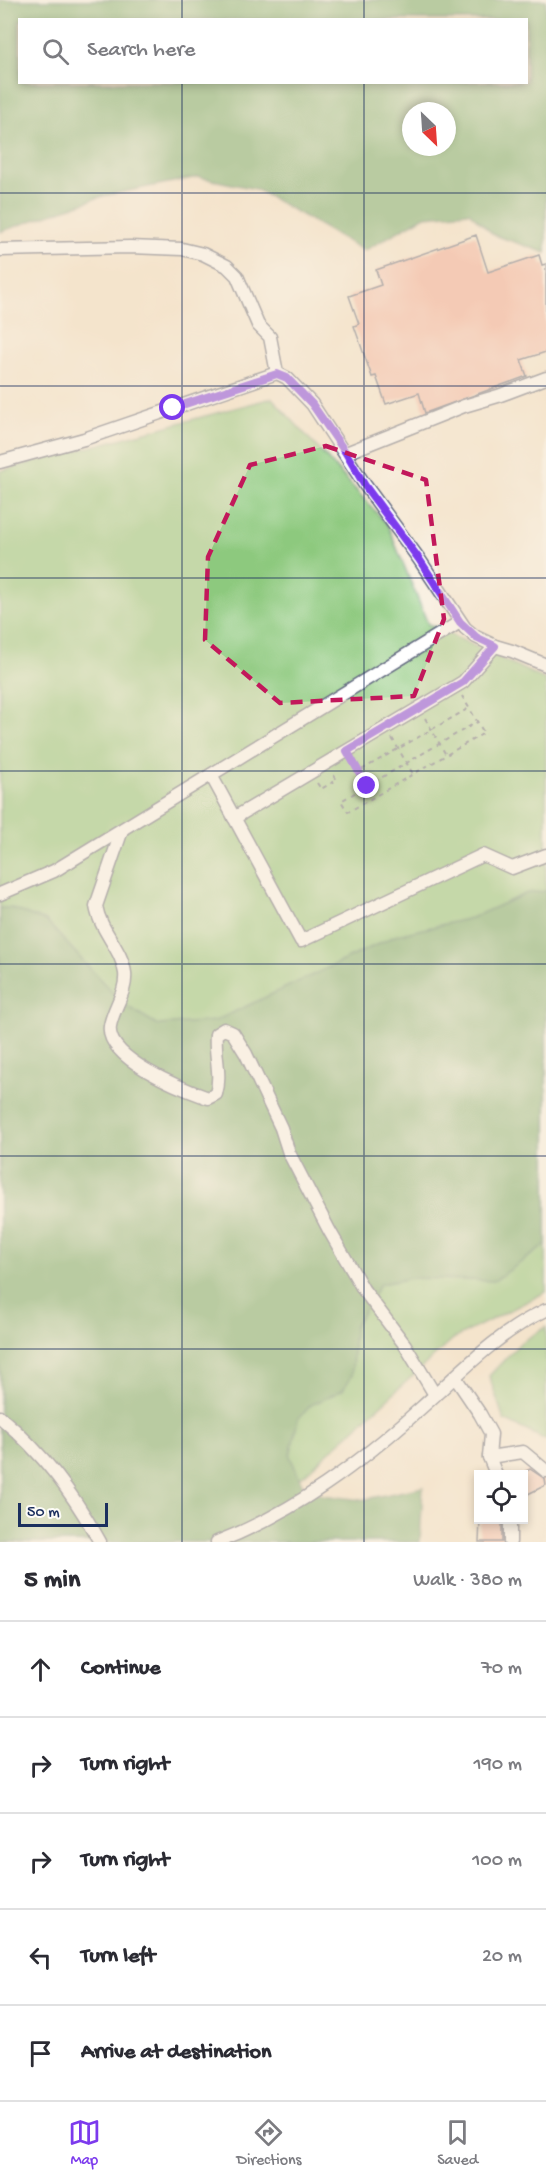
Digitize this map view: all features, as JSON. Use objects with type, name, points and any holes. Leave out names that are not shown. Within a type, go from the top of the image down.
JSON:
[{"type":"street","points":[[0,250],[130,247],[182,249],[203,254],[227,266],[237,276],[258,325],[270,337],[277,374]]},
{"type":"street","points":[[0,462],[84,439],[277,374],[287,378],[299,389],[346,453],[365,486],[419,559],[460,622],[476,637],[546,665]]},
{"type":"street","points":[[346,453],[464,406],[546,378]]},
{"type":"street","points":[[0,894],[54,871],[460,622]]},
{"type":"street","points":[[234,818],[463,682],[495,646]]},
{"type":"street","points":[[212,775],[301,941],[483,855],[512,868],[546,855]]},
{"type":"street","points":[[122,830],[96,906],[98,917],[122,961],[125,974],[122,993],[110,1026],[111,1036],[121,1053],[137,1064],[193,1093],[208,1098],[216,1094],[220,1082],[215,1050],[216,1034],[224,1029],[233,1033],[246,1054],[281,1128],[289,1153],[329,1230],[363,1289],[405,1345],[435,1395]]},
{"type":"street","points":[[217,1542],[283,1512],[335,1479],[495,1341],[525,1320],[546,1310]]},
{"type":"street","points":[[455,1377],[491,1434],[489,1456],[494,1470]]},
{"type":"street","points":[[0,1417],[41,1455],[79,1504],[100,1542]]},
{"type":"street","points":[[489,1456],[523,1452],[546,1471]]},
{"type":"street","points":[[510,1524],[510,1542]]},
{"type":"path","points":[[456,686],[484,733],[348,812],[341,801],[477,722]]},
{"type":"path","points":[[419,708],[446,755]]},
{"type":"path","points":[[358,772],[469,708]]},
{"type":"path","points":[[386,728],[413,774]]},
{"type":"path","points":[[347,751],[367,786]]},
{"type":"path","points":[[312,772],[321,789],[337,780],[332,771]]},
{"type":"highlighted area","points":[[326,446],[426,480],[444,619],[414,696],[280,703],[205,640],[208,557],[250,465]]},
{"type":"green space","points":[[0,0],[546,0],[546,253],[494,235],[469,212],[425,216],[364,251],[256,189],[198,177],[103,196],[0,232]]},
{"type":"green space","points":[[272,398],[387,524],[428,624],[546,680],[546,1292],[453,1339],[304,1475],[170,1542],[0,1542],[0,471]]},
{"type":"green space","points":[[546,891],[546,1245],[494,1281],[413,1278],[380,1284],[354,1327],[352,1375],[343,1390],[311,1405],[298,1419],[290,1456],[304,1489],[323,1495],[361,1500],[423,1487],[420,1542],[0,1542],[0,908],[11,908],[46,921],[123,1004],[158,1025],[215,1021],[397,935],[471,918],[527,893]]},
{"type":"green space","points":[[546,1327],[546,1440],[504,1420],[489,1376],[521,1342]]},
{"type":"building","points":[[476,235],[488,272],[539,255],[542,265],[546,264],[546,352],[521,360],[527,376],[425,413],[419,393],[386,404],[376,376],[372,377],[354,326],[359,324],[349,296],[381,285],[376,270]]},
{"type":"building","points":[[530,1469],[545,1479],[546,1485],[528,1494],[528,1470]]},
{"type":"building","points":[[480,1524],[502,1524],[502,1542],[479,1542]]},
{"type":"route","points":[[173,408],[277,374],[287,378],[312,404],[346,453],[365,486],[385,510],[460,622],[476,637],[495,646],[463,682],[347,751],[367,786]]}]
